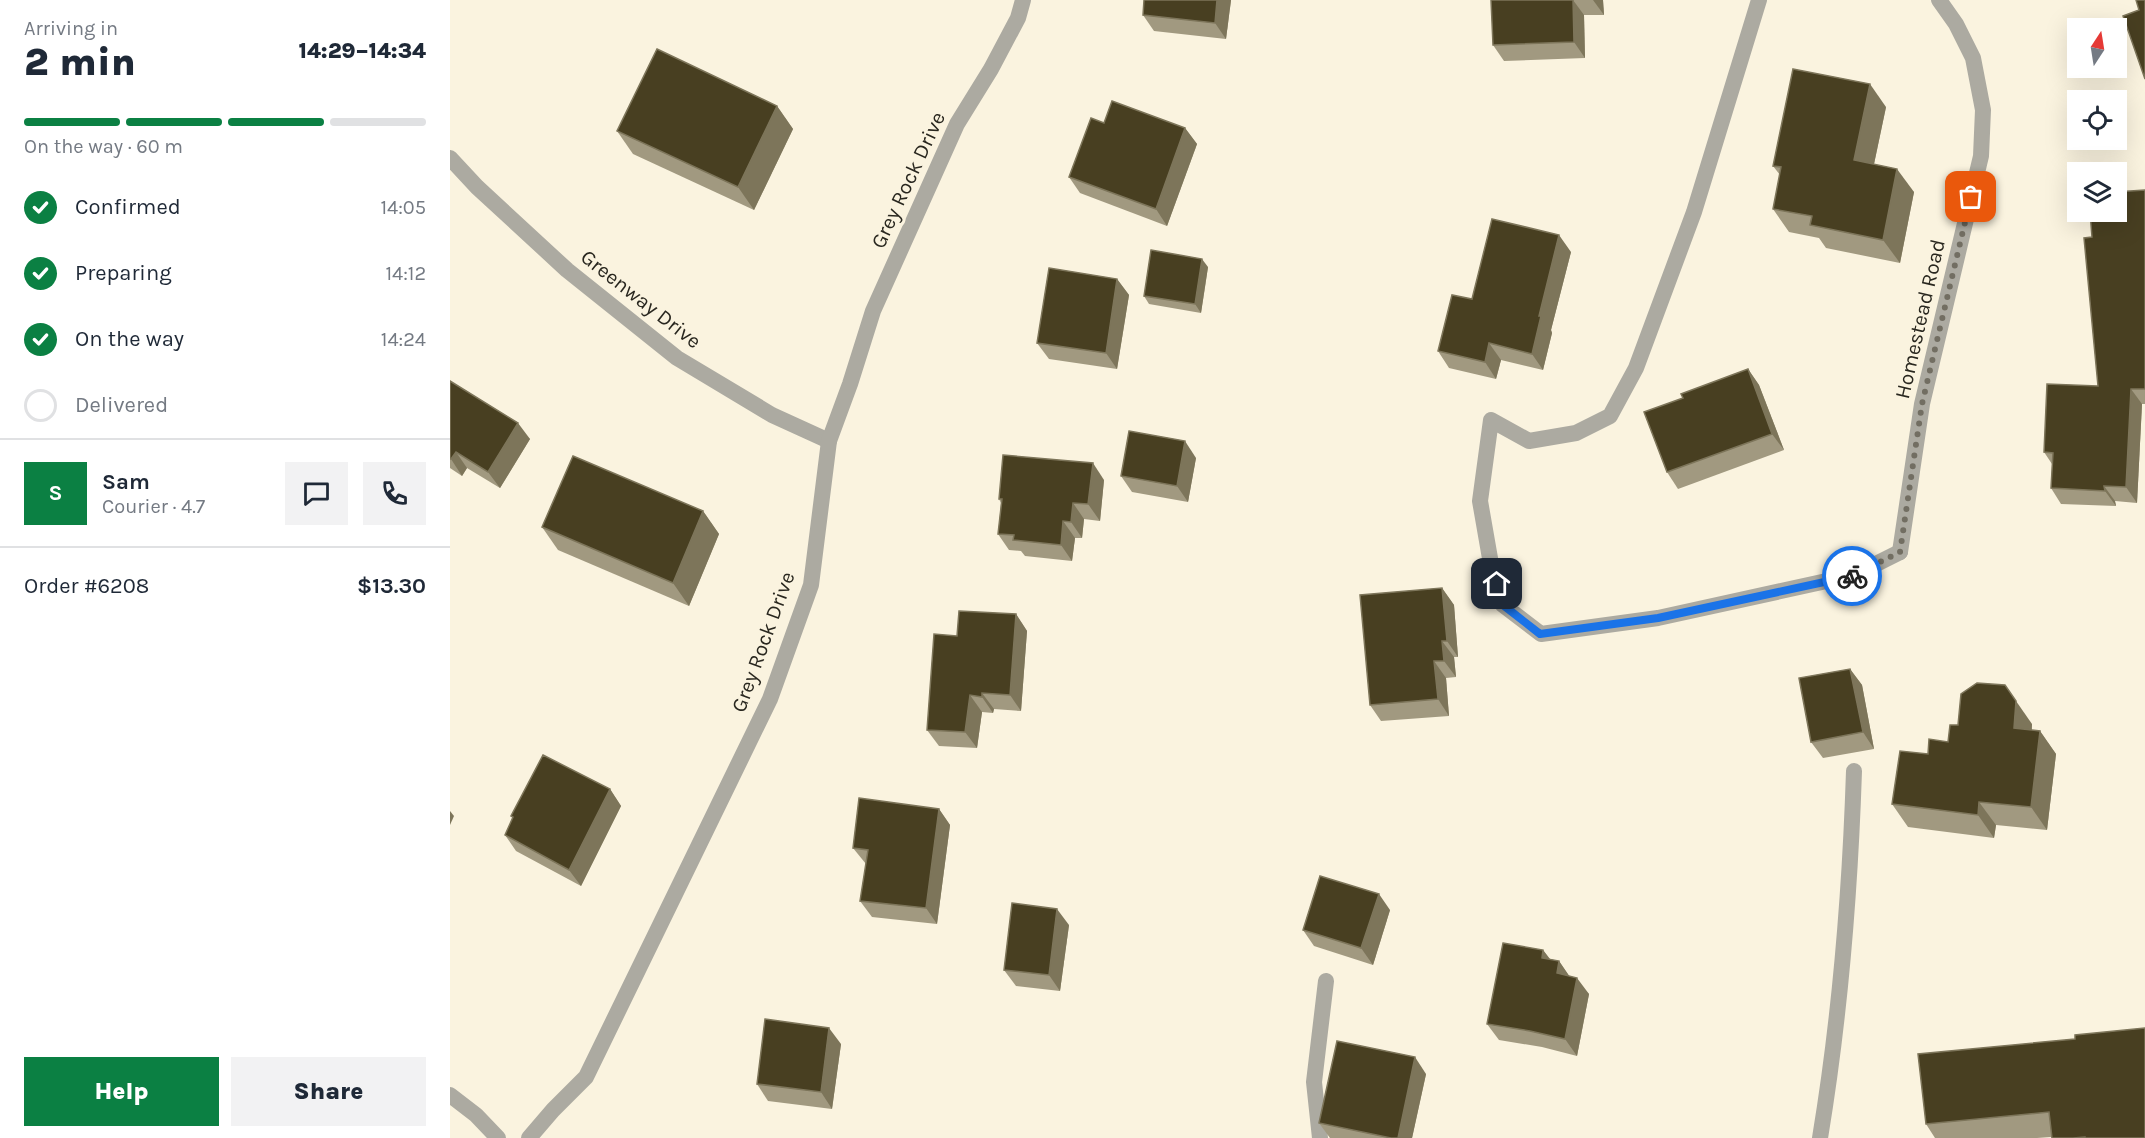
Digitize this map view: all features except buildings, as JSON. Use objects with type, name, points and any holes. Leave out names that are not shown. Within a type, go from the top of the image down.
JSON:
[{"type":"street","name":"Grey Rock Drive","points":[[529,1138],[552,1110],[586,1077],[770,699],[811,585],[829,441],[873,311],[957,124],[992,69],[1018,18],[1023,0]]},
{"type":"street","name":"Homestead Road","points":[[1759,0],[1694,212],[1636,368],[1610,416],[1576,433],[1529,441],[1491,420],[1480,501],[1491,564],[1503,605],[1540,634],[1658,618],[1854,575],[1900,552],[1922,404],[1981,156],[1983,110],[1973,58],[1956,24],[1940,0]]},
{"type":"street","name":"Greenway Drive","points":[[450,158],[477,188],[567,270],[677,358],[772,415],[829,441]]},
{"type":"street","points":[[1820,1138],[1833,1059],[1839,998],[1851,855],[1854,771]]},
{"type":"street","points":[[1320,1138],[1314,1082],[1326,981]]},
{"type":"street","points":[[450,1095],[476,1115],[498,1138]]},
{"type":"way so far","points":[[1852,576],[1900,552],[1922,404],[1971,197]]},
{"type":"route","points":[[1497,584],[1503,605],[1540,634],[1658,618],[1852,576]]}]
